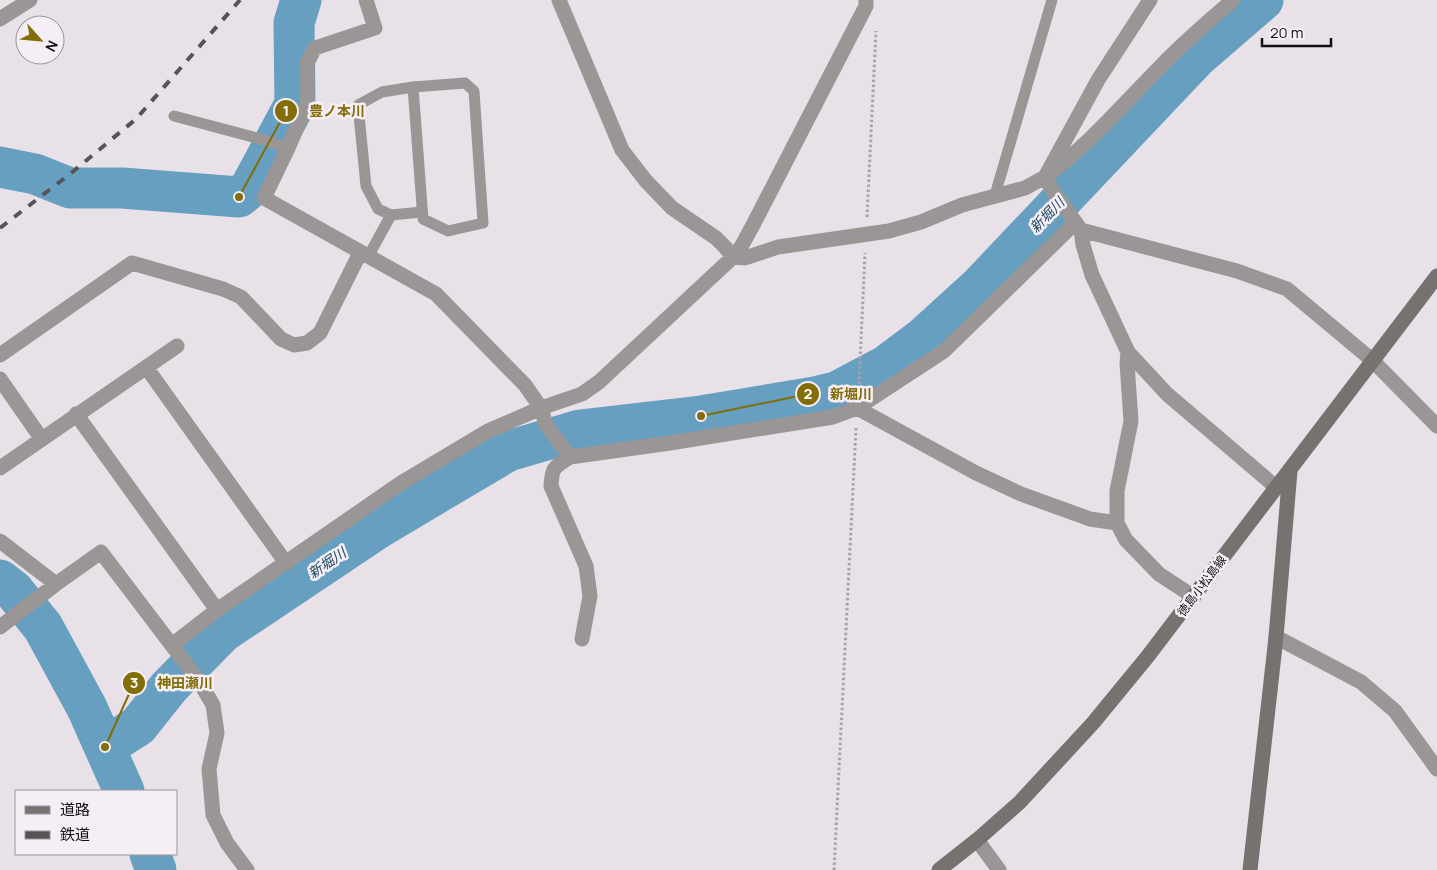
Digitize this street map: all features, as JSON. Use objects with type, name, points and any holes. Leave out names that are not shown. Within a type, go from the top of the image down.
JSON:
[{"type":"main road","name":"徳島小松島線","points":[[939,870],[1020,802],[1093,724],[1148,656],[1277,488],[1437,276]]},
{"type":"main road","points":[[1250,870],[1276,638],[1290,471]]},
{"type":"street","points":[[0,18],[30,0]]},
{"type":"street","points":[[366,0],[376,28],[315,48],[307,62],[307,104],[284,146],[264,198],[436,294],[525,385],[541,408],[546,425],[568,454]]},
{"type":"street","points":[[559,0],[622,150],[646,181],[672,208],[716,238],[733,257],[745,258],[778,247],[890,231],[920,222],[962,205],[1048,182],[1065,162],[1084,145],[1164,62],[1233,0]]},
{"type":"street","points":[[175,650],[217,610],[401,483],[488,431],[541,408],[582,394],[600,382],[733,257],[753,225],[866,6],[866,0]]},
{"type":"street","points":[[1048,182],[1098,80],[1150,0]]},
{"type":"street","points":[[1048,182],[1076,223],[1092,275],[1128,352],[1167,394],[1277,488]]},
{"type":"street","points":[[1076,223],[1237,271],[1287,289],[1372,360],[1434,418]]},
{"type":"street","points":[[582,639],[590,596],[586,566],[551,486],[555,466],[568,454],[670,443],[833,417],[858,408],[944,352],[1076,223]]},
{"type":"street","points":[[0,355],[132,263],[223,289],[241,297],[281,339],[294,345],[307,343],[320,333],[364,255]]},
{"type":"street","points":[[0,468],[177,346]]},
{"type":"street","points":[[1128,352],[1131,421],[1117,491],[1117,523],[1126,540],[1159,574],[1194,596]]},
{"type":"street","points":[[146,367],[286,563]]},
{"type":"street","points":[[0,379],[41,438]]},
{"type":"street","points":[[858,408],[976,473],[1021,494],[1090,519],[1117,523]]},
{"type":"street","points":[[76,414],[217,610]]},
{"type":"street","points":[[0,541],[50,588]]},
{"type":"street","points":[[4,625],[50,588],[102,552],[199,681],[213,704],[217,734],[209,769],[213,815],[227,843],[247,870]]},
{"type":"street","points":[[1276,638],[1360,682],[1395,711],[1437,770]]},
{"type":"street","points":[[977,840],[999,870]]},
{"type":"lane","points":[[995,195],[1052,0]]},
{"type":"lane","points":[[413,87],[423,220],[448,231],[483,223],[474,91],[465,83],[413,87],[382,92],[358,105],[366,186],[378,208],[391,215],[422,212]]},
{"type":"lane","points":[[174,116],[284,146]]},
{"type":"lane","points":[[364,255],[391,215]]},
{"type":"path","points":[[859,367],[876,29]]},
{"type":"path","points":[[834,870],[858,408]]},
{"type":"waterway","points":[[0,167],[35,174],[70,188],[122,188],[239,197],[250,188],[295,104],[294,23],[301,0]]},
{"type":"waterway","name":"新堀川","points":[[105,747],[138,726],[169,687],[223,632],[380,527],[508,451],[580,430],[701,416],[815,397],[836,392],[887,365],[923,338],[979,287],[1197,57],[1263,0]]},
{"type":"waterway","points":[[0,580],[13,590],[43,627],[87,708],[124,790]]},
{"type":"waterway","points":[[150,855],[156,870]]},
{"type":"railway","points":[[0,228],[70,174],[136,119],[240,0]]},
{"type":"place","name":"豊ノ本川","points":[[239,197]]},
{"type":"place","name":"新堀川","points":[[701,416]]},
{"type":"place","name":"神田瀬川","points":[[105,747]]}]
